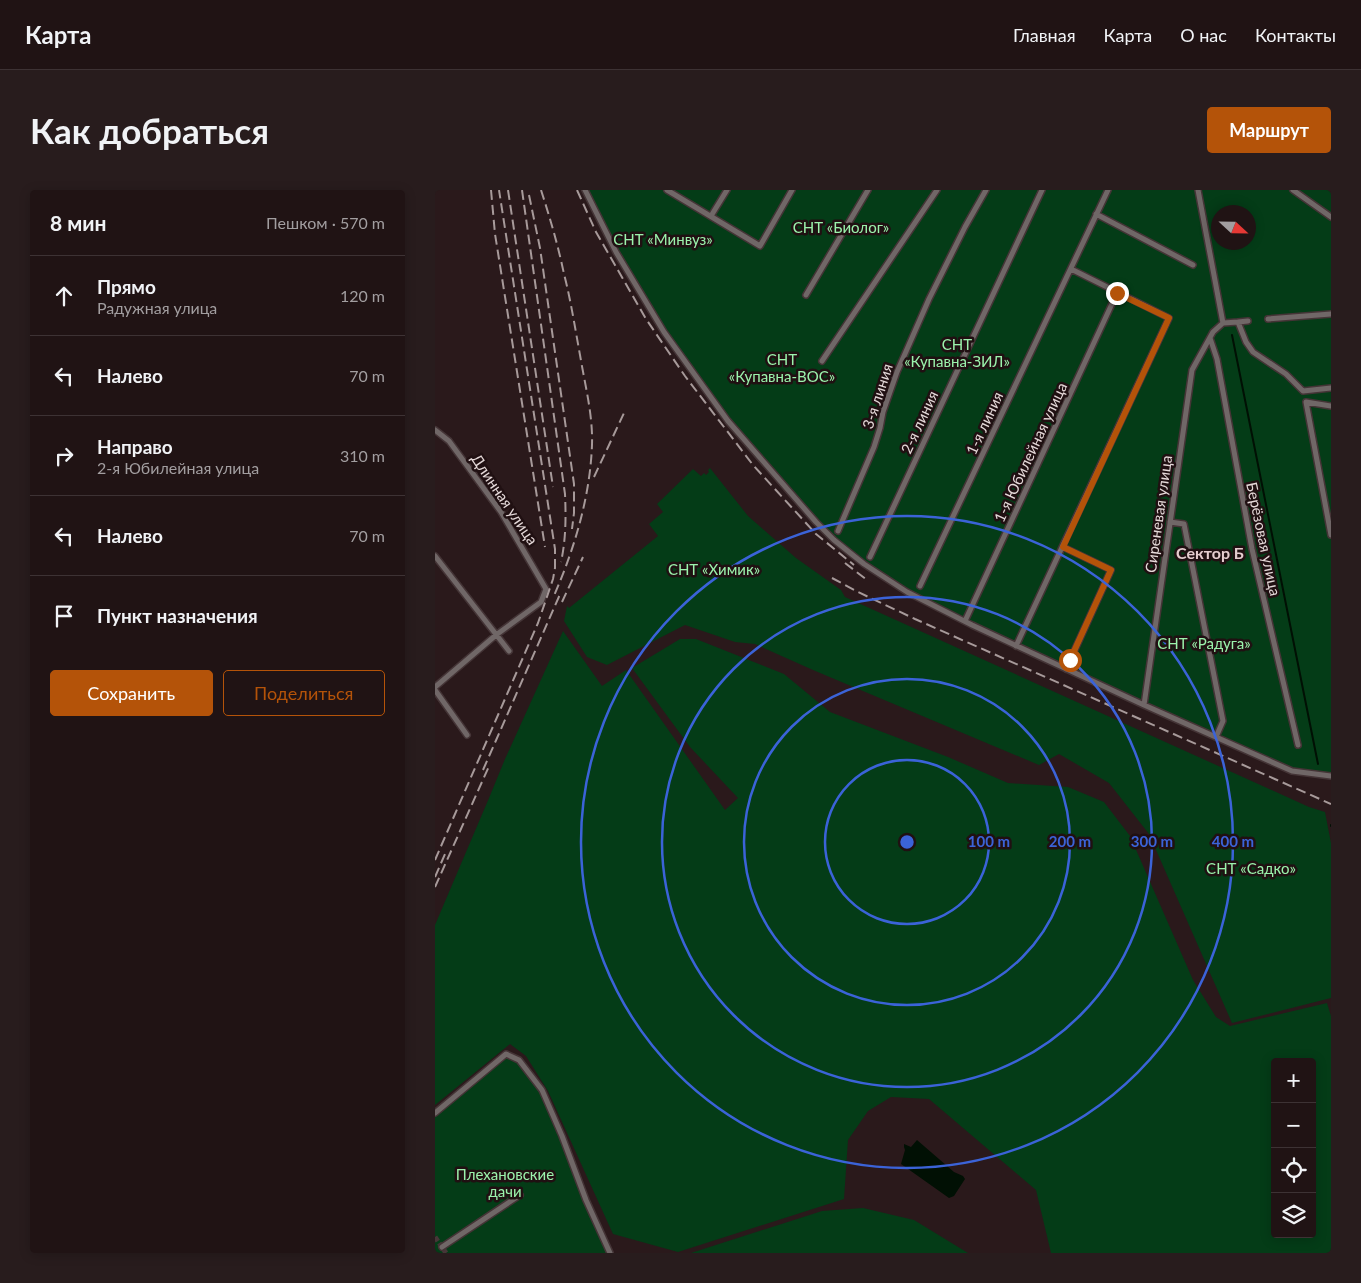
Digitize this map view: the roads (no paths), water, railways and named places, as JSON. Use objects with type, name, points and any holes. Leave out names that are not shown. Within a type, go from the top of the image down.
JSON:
[{"type":"street","points":[[585,190],[616,252],[669,338],[728,421],[816,522],[834,540],[864,564],[907,592],[965,622],[1144,705],[1292,771],[1331,776]]},
{"type":"street","points":[[667,190],[760,246],[791,190]]},
{"type":"street","points":[[711,216],[727,190]]},
{"type":"street","points":[[805,295],[868,190]]},
{"type":"street","points":[[822,361],[937,190]]},
{"type":"street","name":"3-я линия","points":[[838,531],[874,447],[883,412],[897,372],[929,299],[965,228],[987,190]]},
{"type":"street","name":"2-я линия","points":[[870,557],[1042,190]]},
{"type":"street","name":"1-я линия","points":[[920,586],[1108,190]]},
{"type":"street","points":[[1198,190],[1223,323],[1249,321]]},
{"type":"street","points":[[1293,190],[1331,217]]},
{"type":"street","points":[[1096,214],[1193,265]]},
{"type":"street","points":[[1016,646],[1169,318],[1071,269]]},
{"type":"street","name":"1-я Юбилейная улица","points":[[965,622],[1117,293]]},
{"type":"street","points":[[1268,319],[1331,314]]},
{"type":"street","points":[[1238,322],[1246,342],[1253,352],[1286,374],[1303,390],[1331,388]]},
{"type":"street","name":"Сиреневая улица","points":[[1144,705],[1192,370],[1213,332],[1223,323]]},
{"type":"street","name":"Берёзовая улица","points":[[1210,338],[1217,359],[1252,549],[1298,745]]},
{"type":"street","points":[[1331,406],[1306,402],[1331,536]]},
{"type":"street","name":"Длинная улица","points":[[435,431],[449,440],[501,512],[546,589],[541,602],[496,635]]},
{"type":"street","points":[[1170,522],[1184,524],[1223,721],[1216,737]]},
{"type":"street","points":[[1063,547],[1111,570],[1066,669]]},
{"type":"street","points":[[435,556],[509,651]]},
{"type":"street","points":[[467,735],[435,689],[496,635]]},
{"type":"street","points":[[435,1113],[506,1054],[519,1060],[542,1090],[586,1200],[610,1253]]},
{"type":"street","points":[[442,1247],[520,1195]]},
{"type":"waterway","points":[[1232,335],[1318,764]]},
{"type":"tunnel","points":[[435,1237],[446,1253]]},
{"type":"railway","points":[[491,190],[495,234],[545,547]]},
{"type":"railway","points":[[435,860],[538,623],[555,568],[555,549],[499,190]]},
{"type":"railway","points":[[508,190],[553,487]]},
{"type":"railway","points":[[522,190],[565,494],[565,528],[561,562]]},
{"type":"railway","points":[[541,190],[569,294],[588,400],[592,434],[591,465],[580,523],[568,561],[553,598]]},
{"type":"railway","points":[[577,190],[596,232],[646,319],[685,376],[753,465],[816,534],[854,565]]},
{"type":"railway","points":[[529,195],[540,248],[574,484],[572,529]]},
{"type":"railway","points":[[594,477],[624,413]]},
{"type":"railway","points":[[562,602],[583,557]]},
{"type":"railway","points":[[845,563],[867,580]]},
{"type":"railway","points":[[832,578],[915,619],[1331,804]]},
{"type":"railway","points":[[483,770],[561,592]]},
{"type":"railway","points":[[435,887],[490,764]]},
{"type":"railway","points":[[435,877],[445,854]]},
{"type":"district","name":"Сектор Б","points":[[1210,552]]},
{"type":"park label","name":"СНТ «Биолог»","points":[[841,227]]},
{"type":"park label","name":"СНТ «Минвуз»","points":[[663,239]]},
{"type":"park label","name":"СНТ «Купавна-ЗИЛ»","points":[[957,352]]},
{"type":"park label","name":"СНТ «Купавна-ВОС»","points":[[782,368]]},
{"type":"park label","name":"СНТ «Химик»","points":[[714,569]]},
{"type":"park label","name":"СНТ «Радуга»","points":[[1204,643]]},
{"type":"park label","name":"СНТ «Садко»","points":[[1251,868]]},
{"type":"park label","name":"Плехановские дачи","points":[[505,1182]]}]
